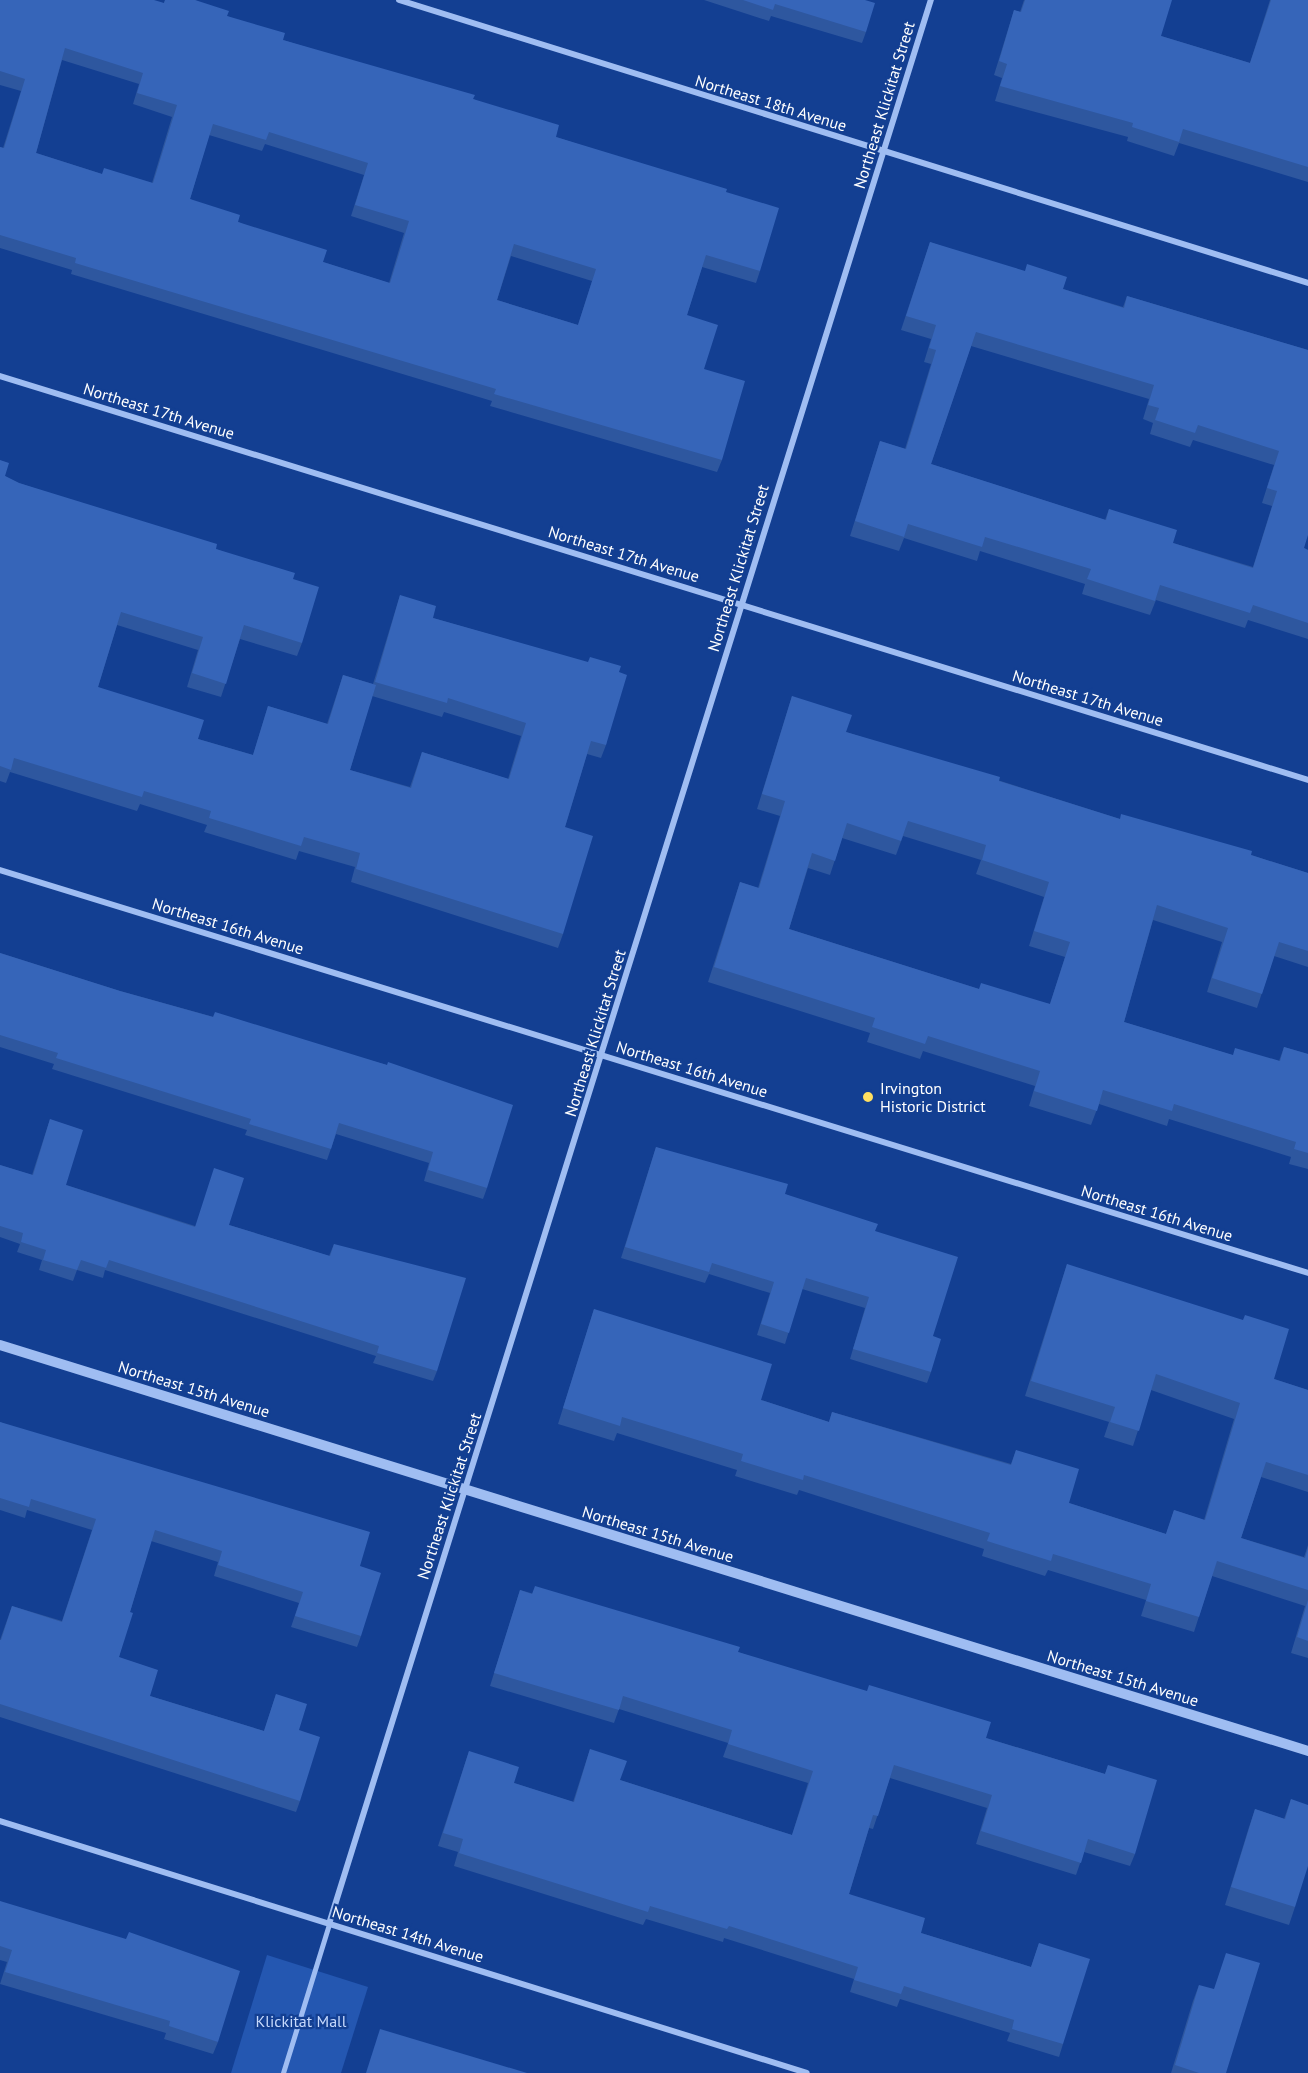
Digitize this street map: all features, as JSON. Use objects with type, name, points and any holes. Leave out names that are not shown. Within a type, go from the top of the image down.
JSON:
[{"type":"street","name":"Northeast 18th Avenue","points":[[399,0],[1308,283]]},
{"type":"street","name":"Northeast Klickitat Street","points":[[329,1924],[931,0]]},
{"type":"street","name":"Northeast 17th Avenue","points":[[0,376],[1308,780]]},
{"type":"street","name":"Northeast 16th Avenue","points":[[0,870],[1308,1273]]},
{"type":"street","name":"Northeast 15th Avenue","points":[[0,1345],[1308,1751]]},
{"type":"street","name":"Northeast 14th Avenue","points":[[0,1821],[807,2073]]},
{"type":"lane","name":"Northeast Klickitat Street","points":[[284,2073],[329,1924]]},
{"type":"green space","name":"Klickitat Mall","points":[[267,1955],[368,1987],[341,2073],[231,2073]]},
{"type":"building","points":[[0,0],[154,0],[164,3],[165,0],[195,0],[229,11],[227,16],[285,33],[283,40],[475,95],[473,99],[559,125],[556,137],[727,189],[726,192],[779,208],[760,271],[706,255],[687,315],[718,325],[704,369],[745,381],[722,460],[494,394],[496,389],[75,263],[76,258],[0,235],[0,147],[4,148],[25,79],[0,71]],"holes":[[[65,48],[143,73],[137,93],[177,105],[153,183],[104,168],[102,174],[36,153]],[[213,124],[266,140],[269,132],[368,163],[355,205],[409,221],[390,283],[323,262],[327,250],[238,222],[240,215],[190,199]],[[514,244],[596,269],[578,325],[497,300]]]},
{"type":"building","points":[[743,0],[865,0],[875,3],[866,32],[775,4],[773,10]]},
{"type":"building","points":[[1025,0],[1172,0],[1161,36],[1250,63],[1271,0],[1308,0],[1308,167],[1183,129],[1179,142],[1132,127],[1133,123],[1000,86],[1007,64],[999,61],[1014,10],[1021,12]]},
{"type":"building","points":[[930,242],[1025,271],[1027,264],[1067,277],[1063,289],[1124,308],[1127,296],[1308,350],[1308,535],[1304,548],[1308,550],[1308,623],[1253,605],[1250,613],[1160,585],[1155,601],[1087,579],[1091,569],[985,537],[982,547],[908,524],[904,537],[855,521],[880,441],[906,449],[936,350],[929,348],[936,325],[906,316]],"holes":[[[976,332],[1154,385],[1148,405],[1159,408],[1155,420],[1195,433],[1198,425],[1279,451],[1267,488],[1277,491],[1253,568],[1173,543],[1177,530],[1109,509],[1106,520],[931,464]]]},
{"type":"building","points":[[0,460],[9,463],[5,476],[19,483],[217,544],[216,549],[295,573],[293,579],[319,587],[302,643],[244,625],[226,684],[192,673],[203,637],[121,612],[98,687],[204,720],[198,739],[253,755],[268,706],[328,724],[343,675],[376,685],[350,770],[411,788],[422,752],[509,779],[526,723],[448,698],[447,703],[375,682],[400,595],[436,606],[433,618],[588,662],[590,657],[621,666],[619,672],[627,675],[606,745],[591,741],[565,827],[593,836],[563,934],[356,869],[360,853],[304,837],[301,846],[209,818],[211,811],[144,791],[142,797],[14,758],[11,770],[0,766]]},
{"type":"building","points":[[792,696],[852,715],[846,732],[1000,777],[999,781],[1120,819],[1121,814],[1252,851],[1251,855],[1308,873],[1308,951],[1279,942],[1262,994],[1212,978],[1228,928],[1157,905],[1124,1022],[1233,1055],[1235,1048],[1280,1061],[1284,1047],[1308,1054],[1308,1153],[1294,1149],[1296,1142],[1174,1104],[1172,1111],[1103,1090],[1097,1111],[1034,1091],[1040,1071],[928,1036],[925,1044],[872,1027],[875,1018],[714,967],[740,882],[759,888],[785,801],[762,794]],"holes":[[[908,821],[986,845],[982,860],[1049,882],[1034,931],[1070,942],[1050,1004],[981,983],[979,989],[789,929],[812,853],[835,861],[847,823],[901,841]]]},
{"type":"building","points":[[0,953],[120,991],[213,1017],[215,1012],[387,1065],[388,1062],[513,1105],[487,1188],[428,1170],[433,1152],[339,1123],[331,1149],[249,1124],[251,1119],[56,1058],[58,1053],[0,1035]]},
{"type":"building","points":[[50,1119],[83,1130],[66,1185],[195,1227],[214,1168],[244,1178],[229,1225],[330,1256],[334,1244],[466,1278],[437,1371],[377,1353],[379,1346],[109,1260],[106,1268],[81,1260],[77,1270],[43,1260],[46,1250],[21,1242],[23,1233],[0,1226],[0,1165],[33,1175]]},
{"type":"building","points":[[656,1147],[788,1184],[785,1194],[878,1224],[875,1231],[958,1257],[933,1336],[941,1339],[931,1372],[853,1349],[869,1297],[806,1278],[789,1333],[761,1324],[774,1282],[712,1263],[709,1272],[625,1247]]},
{"type":"building","points":[[1067,1264],[1243,1320],[1245,1315],[1289,1329],[1274,1379],[1308,1390],[1308,1475],[1266,1462],[1241,1538],[1305,1558],[1308,1548],[1308,1590],[1217,1561],[1199,1617],[1146,1601],[1151,1584],[1053,1554],[1051,1561],[987,1541],[990,1533],[804,1475],[803,1480],[741,1461],[743,1454],[622,1417],[620,1426],[563,1408],[594,1309],[772,1364],[761,1400],[829,1422],[832,1412],[1011,1465],[1016,1450],[1079,1469],[1069,1503],[1166,1534],[1174,1510],[1205,1520],[1240,1403],[1156,1374],[1139,1431],[1110,1422],[1115,1407],[1031,1381]]},
{"type":"building","points":[[0,1422],[370,1532],[360,1566],[381,1573],[361,1636],[295,1616],[303,1592],[218,1565],[222,1551],[155,1530],[130,1612],[133,1613],[119,1657],[158,1670],[150,1696],[264,1731],[276,1694],[307,1704],[299,1730],[320,1737],[300,1801],[0,1704],[0,1640],[12,1606],[62,1622],[96,1519],[31,1499],[29,1507],[0,1498]]},
{"type":"building","points":[[535,1586],[740,1647],[738,1652],[867,1691],[869,1685],[991,1722],[986,1738],[1105,1774],[1108,1765],[1157,1780],[1135,1854],[1088,1839],[1081,1863],[981,1831],[992,1795],[894,1765],[878,1816],[873,1815],[849,1894],[925,1918],[921,1933],[1031,1967],[1039,1943],[1090,1959],[1063,2044],[1012,2029],[1014,2020],[904,1986],[901,1994],[854,1980],[858,1967],[729,1926],[727,1929],[650,1906],[648,1912],[459,1853],[463,1839],[443,1833],[469,1751],[519,1767],[514,1783],[574,1802],[590,1749],[627,1761],[620,1780],[792,1835],[813,1771],[728,1744],[732,1730],[623,1696],[619,1710],[494,1673],[520,1590],[532,1594]]},
{"type":"building","points":[[1308,1600],[1308,1641],[1297,1637]]},
{"type":"building","points":[[1291,1799],[1308,1805],[1308,1866],[1295,1907],[1231,1887],[1255,1809],[1285,1819]]},
{"type":"building","points":[[0,1901],[126,1939],[129,1932],[240,1971],[218,2042],[169,2026],[170,2021],[5,1972],[12,1950],[0,1946]]},
{"type":"building","points":[[1226,1953],[1260,1963],[1226,2073],[1199,2073],[1175,2065],[1199,1985],[1214,1989]]},
{"type":"building","points":[[380,2029],[527,2073],[366,2073]]},
{"type":"place","name":"Irvington Historic District","points":[[868,1097]]}]
